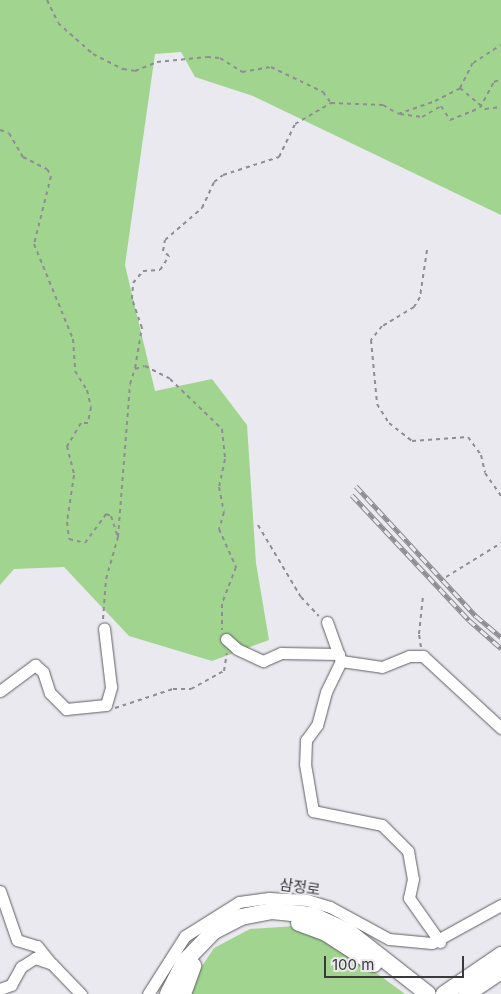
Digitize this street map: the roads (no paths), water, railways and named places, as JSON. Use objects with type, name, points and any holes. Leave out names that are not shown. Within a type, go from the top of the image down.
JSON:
[{"type":"highway","points":[[168,994],[185,961],[214,931],[241,917],[272,911],[312,915],[348,932],[428,994]]},
{"type":"highway","points":[[183,994],[191,968],[213,944],[243,927],[269,920],[292,922],[326,932],[414,994]]},
{"type":"highway","points":[[444,994],[501,955]]},
{"type":"highway","points":[[467,994],[501,971]]},
{"type":"street","points":[[327,622],[340,658],[326,692],[318,725],[306,740],[305,764],[313,811],[382,825],[408,851],[413,880],[409,898],[440,942],[501,905]]},
{"type":"street","points":[[0,691],[35,665],[40,667],[50,693],[66,709],[98,708],[106,705],[111,686],[104,628]]},
{"type":"street","points":[[226,639],[263,661],[281,653],[340,658],[382,668],[409,656],[423,656],[501,728]]},
{"type":"street","points":[[0,891],[17,940],[37,946],[81,994]]},
{"type":"street","name":"삼정로","points":[[148,994],[185,936],[239,902],[269,898],[307,900],[330,907],[389,939],[440,942]]},
{"type":"street","points":[[0,989],[11,985],[21,967],[35,958],[52,964]]},
{"type":"railway","points":[[356,486],[476,616],[501,637]]},
{"type":"railway","points":[[352,495],[469,620],[501,648]]}]
